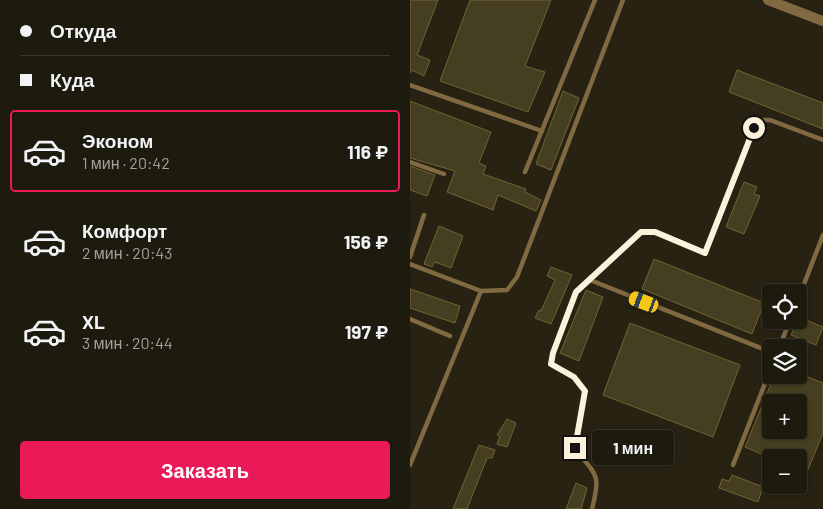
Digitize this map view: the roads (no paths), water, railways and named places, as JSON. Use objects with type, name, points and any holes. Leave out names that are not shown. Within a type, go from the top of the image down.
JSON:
[{"type":"street","points":[[768,0],[823,21]]},
{"type":"lane","points":[[525,172],[595,0]]},
{"type":"lane","points":[[410,264],[481,291],[507,290],[517,277],[623,0]]},
{"type":"lane","points":[[410,85],[542,131]]},
{"type":"lane","points":[[592,509],[598,483],[592,469],[575,448],[585,391],[574,377],[551,364],[553,353],[576,292],[641,232],[655,232],[705,253],[754,128],[762,120],[770,120],[823,140]]},
{"type":"lane","points":[[410,162],[444,174]]},
{"type":"lane","points":[[410,257],[424,215]]},
{"type":"lane","points":[[804,284],[823,235]]},
{"type":"lane","points":[[590,280],[762,348]]},
{"type":"lane","points":[[410,465],[481,291]]},
{"type":"lane","points":[[410,320],[450,336]]},
{"type":"lane","points":[[733,465],[765,384]]}]
